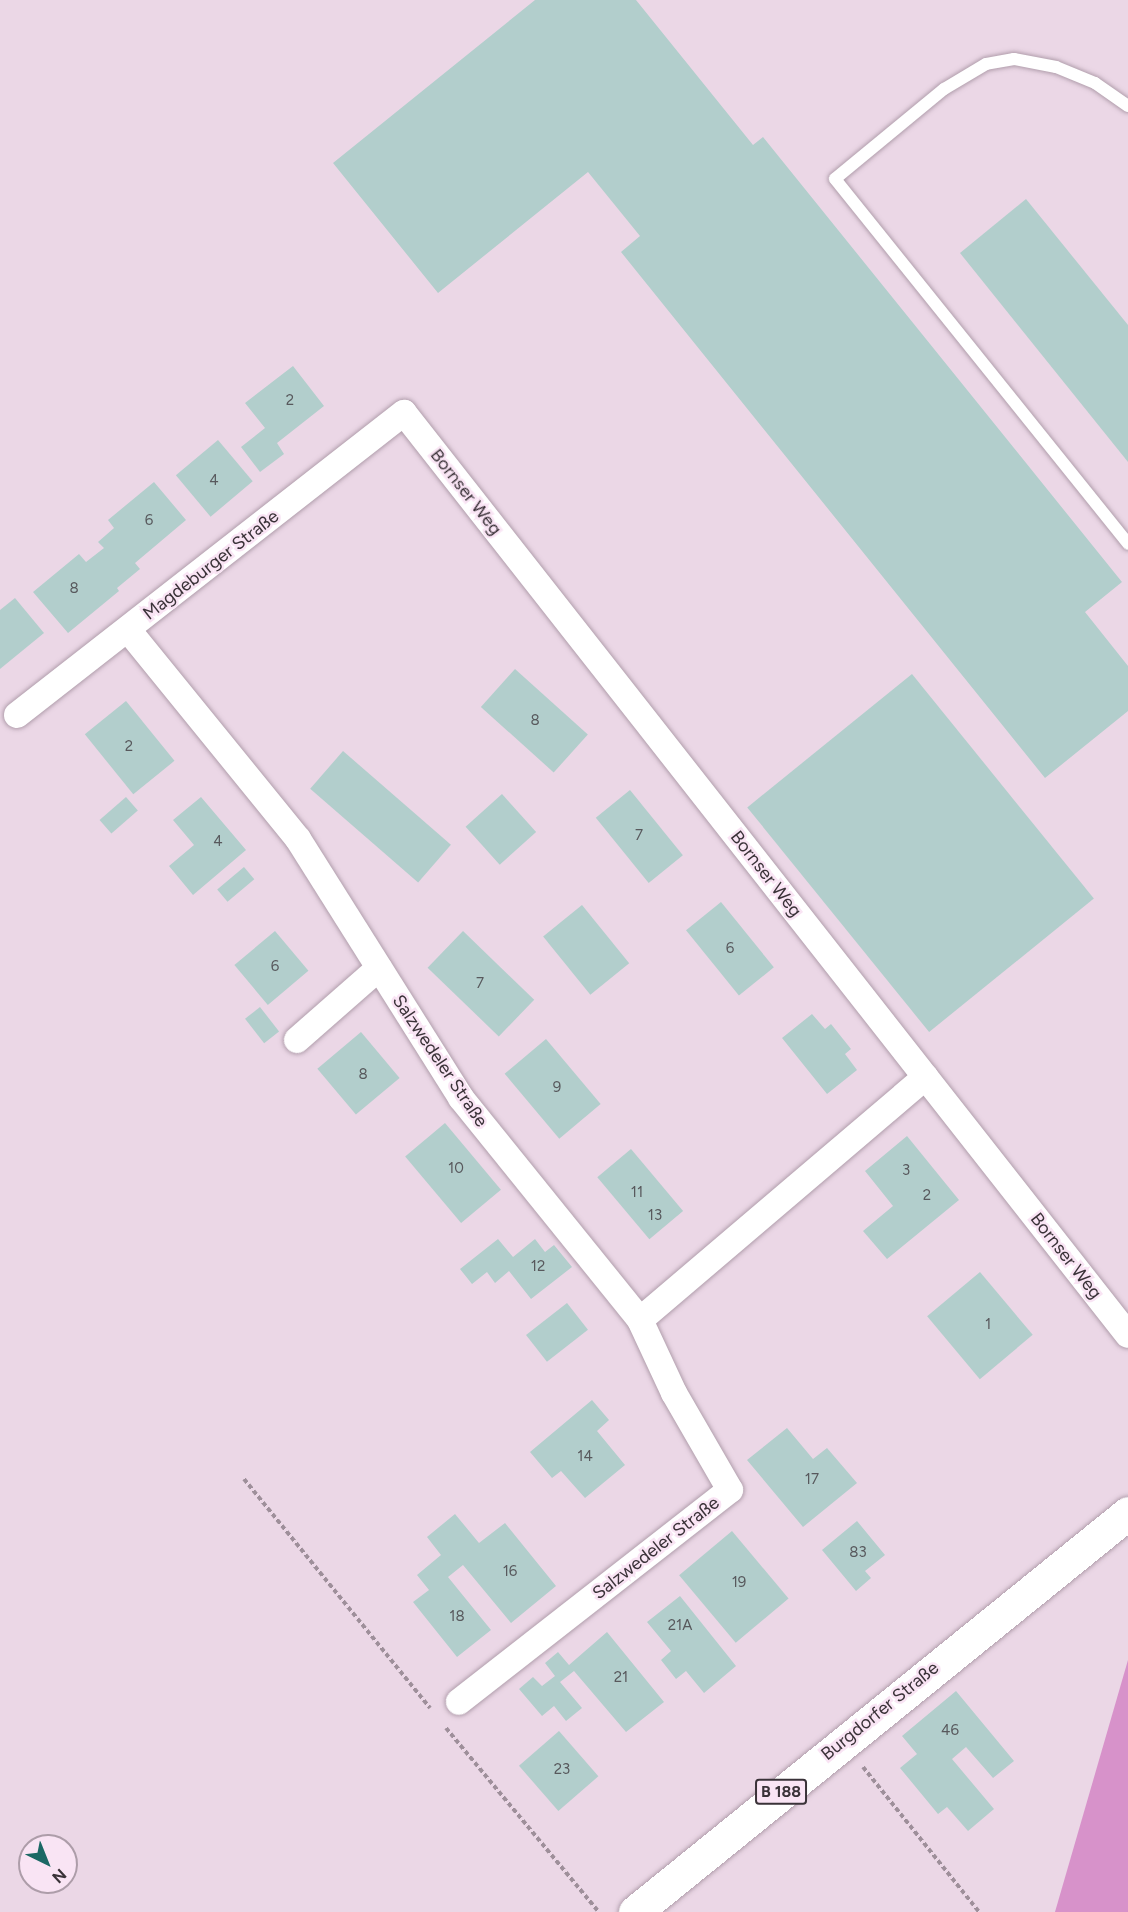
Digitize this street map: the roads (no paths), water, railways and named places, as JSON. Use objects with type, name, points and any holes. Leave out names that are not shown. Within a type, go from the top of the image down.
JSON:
[{"type":"main road","name":"Burgdorfer Straße","points":[[635,1912],[843,1741],[1128,1513]]},
{"type":"street","name":"Magdeburger Straße","points":[[17,715],[129,631],[404,412]]},
{"type":"street","name":"Bornser Weg","points":[[404,412],[1128,1335]]},
{"type":"street","name":"Salzwedeler Straße","points":[[129,631],[298,839],[460,1098],[640,1320],[674,1393],[730,1490],[459,1702]]},
{"type":"street","points":[[297,1040],[379,968]]},
{"type":"street","points":[[640,1320],[926,1077]]},
{"type":"lane","points":[[1128,106],[1095,83],[1056,67],[1014,59],[986,64],[944,89],[835,179],[1128,544]]}]
